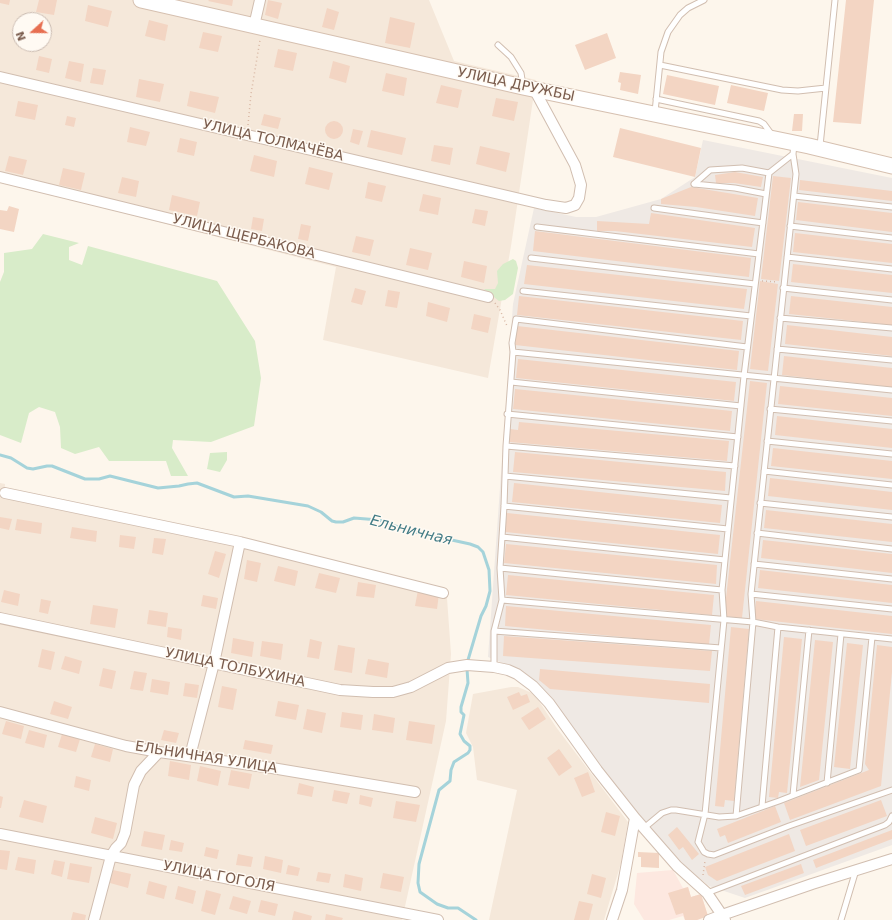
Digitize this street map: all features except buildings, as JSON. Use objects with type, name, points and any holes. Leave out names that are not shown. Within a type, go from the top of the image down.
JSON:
[{"type":"street","name":"УЛИЦА ДРУЖБЫ","points":[[141,0],[528,88],[775,139],[794,149],[820,149],[892,166]]},
{"type":"street","points":[[258,27],[260,0]]},
{"type":"street","name":"УЛИЦА ТОЛМАЧЁВА","points":[[0,77],[546,205],[562,208],[575,204],[581,185],[575,165],[528,88]]},
{"type":"street","name":"УЛИЦА ЩЕРБАКОВА","points":[[0,177],[488,297]]},
{"type":"street","points":[[5,494],[240,542],[443,593]]},
{"type":"street","points":[[190,756],[214,663],[240,542]]},
{"type":"street","name":"УЛИЦА ТОЛБУХИНА","points":[[0,618],[340,690],[382,693],[403,690],[439,672],[453,667],[467,665],[494,667],[508,670],[517,674],[540,693],[549,703],[597,770],[635,818],[677,866],[705,891],[717,905],[724,918]]},
{"type":"street","name":"ЕЛЬНИЧНАЯ УЛИЦА","points":[[0,712],[126,746],[272,768],[415,792]]},
{"type":"street","points":[[94,920],[111,856],[116,848],[122,843],[125,833],[134,785],[140,771],[159,752]]},
{"type":"street","points":[[612,920],[622,890],[635,818]]},
{"type":"street","name":"УЛИЦА ГОГОЛЯ","points":[[0,834],[438,920]]},
{"type":"street","points":[[709,920],[724,918],[856,870],[890,861]]},
{"type":"lane","points":[[655,114],[664,42],[674,22],[688,8],[704,0]]},
{"type":"lane","points":[[820,149],[835,0]]},
{"type":"lane","points":[[498,45],[511,57],[528,88]]},
{"type":"lane","points":[[660,65],[782,90],[804,91],[826,88]]},
{"type":"lane","points":[[656,99],[759,121],[764,124],[775,139]]},
{"type":"lane","points":[[701,124],[704,109]]},
{"type":"lane","points":[[736,131],[739,116]]},
{"type":"lane","points":[[794,149],[769,173],[766,194],[747,347],[731,498],[722,590],[724,620],[705,814],[698,842],[704,852],[714,855],[789,826],[892,790]]},
{"type":"lane","points":[[736,816],[753,622],[751,594],[794,196],[796,174],[794,149]]},
{"type":"lane","points":[[766,194],[735,188],[694,184],[710,170],[742,168],[769,173]]},
{"type":"lane","points":[[794,196],[892,207]]},
{"type":"lane","points":[[654,208],[763,223]]},
{"type":"lane","points":[[790,226],[892,238]]},
{"type":"lane","points":[[537,227],[759,254]]},
{"type":"lane","points":[[787,257],[892,269]]},
{"type":"lane","points":[[531,258],[755,282]]},
{"type":"lane","points":[[784,285],[892,300]]},
{"type":"lane","points":[[523,291],[751,316]]},
{"type":"lane","points":[[780,318],[892,328]]},
{"type":"lane","points":[[494,667],[494,630],[502,600],[500,568],[506,446],[514,352],[512,343],[516,320],[747,347]]},
{"type":"lane","points":[[777,349],[892,360]]},
{"type":"lane","points":[[514,352],[892,390]]},
{"type":"lane","points":[[511,382],[741,406]]},
{"type":"lane","points":[[770,409],[892,421]]},
{"type":"lane","points":[[508,414],[738,437]]},
{"type":"lane","points":[[767,441],[892,454]]},
{"type":"lane","points":[[506,446],[735,466]]},
{"type":"lane","points":[[764,471],[892,485]]},
{"type":"lane","points":[[505,476],[731,498]]},
{"type":"lane","points":[[760,503],[892,517]]},
{"type":"lane","points":[[504,506],[728,530]]},
{"type":"lane","points":[[757,533],[892,548]]},
{"type":"lane","points":[[502,537],[725,560]]},
{"type":"lane","points":[[754,564],[892,579]]},
{"type":"lane","points":[[500,568],[722,590]]},
{"type":"lane","points":[[751,594],[892,609]]},
{"type":"lane","points":[[502,600],[753,622],[778,627],[892,639]]},
{"type":"lane","points":[[762,806],[778,627]]},
{"type":"lane","points":[[494,630],[721,648]]},
{"type":"lane","points":[[793,795],[809,630]]},
{"type":"lane","points":[[827,782],[841,634]]},
{"type":"lane","points":[[644,828],[662,813],[671,810],[720,817],[736,816],[859,770],[872,637]]},
{"type":"lane","points":[[705,891],[885,825],[889,822],[892,816]]},
{"type":"lane","points":[[841,920],[856,870]]},
{"type":"path","points":[[248,135],[249,107],[258,27]]},
{"type":"path","points":[[755,282],[784,285]]},
{"type":"path","points":[[488,297],[500,310],[512,343]]},
{"type":"path","points":[[704,852],[705,858],[703,869],[705,891]]},
{"type":"shaded area","points":[[0,0],[429,0],[454,61],[536,80],[511,246],[488,378],[323,340],[336,267],[0,182]]},
{"type":"shaded area","points":[[703,140],[892,178],[892,845],[745,898],[709,886],[688,869],[643,820],[520,670],[488,657],[513,304],[534,208],[576,217],[596,217],[661,199],[695,177]]},
{"type":"shaded area","points":[[0,483],[5,484],[4,496],[237,546],[447,598],[451,654],[446,721],[402,920],[0,920]]},
{"type":"shaded area","points":[[518,687],[532,693],[537,698],[556,727],[628,822],[621,863],[604,920],[489,920],[517,790],[477,780],[473,747],[466,733],[473,694]]},
{"type":"shaded area","points":[[673,870],[683,888],[688,887],[691,897],[701,894],[708,916],[697,920],[685,920],[683,916],[669,920],[644,920],[634,904],[637,873]]},
{"type":"green space","points":[[43,234],[79,243],[69,247],[69,260],[82,265],[88,246],[217,281],[255,341],[261,378],[254,426],[211,442],[173,440],[172,448],[188,476],[171,476],[166,461],[109,461],[99,447],[75,454],[61,448],[60,427],[55,412],[39,407],[29,413],[21,443],[0,435],[0,282],[4,272],[4,253],[32,249]]},
{"type":"green space","points":[[513,259],[516,261],[518,268],[513,294],[505,300],[499,301],[484,289],[495,289],[498,283],[497,271],[503,264]]},
{"type":"green space","points":[[227,452],[227,460],[220,472],[207,469],[210,453]]},
{"type":"waterway","name":"Ельничная","points":[[0,455],[11,458],[27,468],[33,469],[52,466],[85,479],[99,479],[110,476],[158,488],[197,483],[234,497],[248,496],[308,506],[321,512],[332,521],[336,522],[343,522],[354,518],[379,520],[406,530],[478,547],[483,552],[489,570],[490,591],[468,660]]},
{"type":"waterway","name":"Ельничная","points":[[467,669],[468,683],[461,707],[461,712],[464,715],[460,734],[464,741],[470,746],[470,750],[454,762],[451,770],[450,781],[439,790],[419,864],[418,883],[420,892],[437,904],[448,908],[458,908],[476,920]]}]
